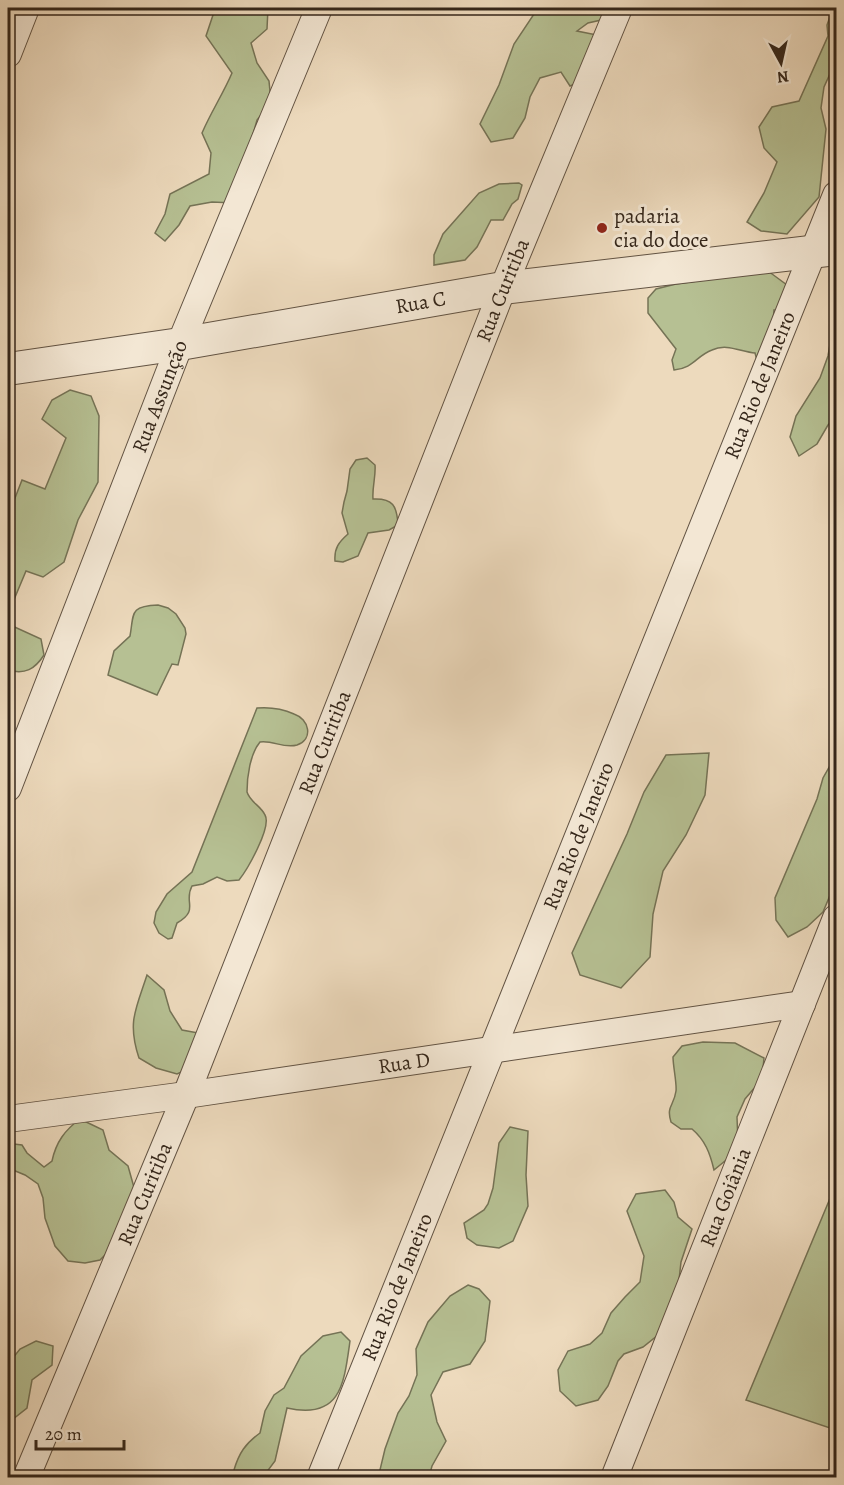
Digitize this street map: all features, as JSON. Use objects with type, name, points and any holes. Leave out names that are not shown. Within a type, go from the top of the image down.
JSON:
[{"type":"street","points":[[8,54],[26,8]]},
{"type":"street","name":"Rua Assunção","points":[[8,788],[180,344],[319,8]]},
{"type":"street","name":"Rua Curitiba","points":[[26,1478],[186,1095],[503,288],[619,8]]},
{"type":"street","name":"Rua Rio de Janeiro","points":[[320,1478],[492,1049],[825,251],[837,195]]},
{"type":"street","name":"Rua C","points":[[8,369],[180,344],[503,288],[825,251]]},
{"type":"street","name":"Rua Goiânia","points":[[614,1478],[837,918]]},
{"type":"street","name":"Rua D","points":[[8,1119],[802,1004]]},
{"type":"green space","points":[[221,8],[268,8],[267,29],[251,43],[257,63],[269,81],[271,102],[257,120],[234,203],[212,202],[190,206],[179,225],[165,241],[155,233],[165,214],[170,194],[209,174],[211,153],[202,133],[232,73],[206,36],[213,15]]},
{"type":"green space","points":[[538,8],[614,8],[610,18],[588,23],[577,31],[597,35],[582,81],[570,86],[561,72],[540,78],[530,97],[525,118],[513,138],[491,142],[480,124],[499,85],[514,44]]},
{"type":"green space","points":[[833,8],[836,8],[836,65],[824,87],[821,108],[826,129],[819,197],[787,234],[761,231],[747,222],[764,193],[777,162],[764,148],[759,127],[772,107],[799,101],[828,36],[827,25]]},
{"type":"green space","points":[[519,183],[522,185],[518,199],[512,204],[503,220],[491,220],[477,247],[465,260],[434,265],[434,255],[443,234],[479,193],[499,184]]},
{"type":"green space","points":[[768,271],[787,285],[782,310],[774,310],[773,323],[767,333],[762,367],[758,364],[755,353],[723,347],[702,355],[686,367],[674,370],[672,360],[676,349],[648,313],[648,298],[656,289]]},
{"type":"green space","points":[[836,309],[836,417],[828,425],[817,444],[799,456],[790,437],[796,416],[820,378],[828,356]]},
{"type":"green space","points":[[70,390],[91,396],[99,416],[98,482],[78,520],[64,562],[43,577],[26,571],[8,614],[8,516],[22,480],[45,489],[66,438],[42,419],[52,400]]},
{"type":"green space","points":[[367,458],[375,465],[373,499],[385,500],[393,505],[398,525],[389,530],[368,533],[358,556],[343,562],[335,561],[335,552],[348,534],[342,513],[350,469],[356,460]]},
{"type":"green space","points":[[158,605],[176,614],[186,634],[178,665],[172,664],[157,695],[108,675],[114,651],[130,636],[133,617],[137,609]]},
{"type":"green space","points":[[8,624],[41,639],[44,655],[29,670],[20,672],[8,670]]},
{"type":"green space","points":[[257,708],[281,710],[299,717],[308,729],[306,738],[292,746],[260,742],[250,766],[247,792],[265,815],[265,829],[258,848],[239,880],[227,881],[217,877],[203,884],[192,886],[188,914],[177,923],[172,938],[168,939],[159,933],[154,923],[156,912],[167,894],[192,872]]},
{"type":"green space","points":[[709,753],[705,795],[686,835],[663,871],[653,914],[650,957],[621,988],[580,975],[572,953],[644,792],[666,755]]},
{"type":"green space","points":[[836,755],[836,881],[823,912],[807,927],[788,937],[776,920],[775,898],[817,799],[823,778]]},
{"type":"green space","points":[[147,975],[164,990],[170,1011],[182,1030],[204,1034],[197,1065],[177,1074],[156,1068],[139,1058],[135,1045],[134,1016]]},
{"type":"green space","points":[[703,1042],[735,1043],[764,1058],[762,1079],[745,1099],[737,1117],[738,1143],[731,1156],[714,1170],[704,1142],[692,1129],[681,1129],[671,1122],[670,1117],[676,1091],[673,1057],[682,1046]]},
{"type":"green space","points":[[80,1119],[103,1130],[109,1150],[128,1166],[135,1191],[115,1245],[100,1260],[85,1263],[68,1261],[55,1246],[45,1218],[43,1198],[38,1184],[25,1175],[8,1168],[7,1161],[14,1144],[22,1145],[27,1153],[44,1167],[52,1161],[62,1137]]},
{"type":"green space","points":[[510,1127],[528,1131],[526,1175],[528,1206],[513,1241],[499,1248],[477,1245],[467,1238],[464,1223],[484,1210],[488,1204],[493,1188],[499,1143]]},
{"type":"green space","points":[[836,1184],[836,1430],[746,1400]]},
{"type":"green space","points":[[665,1190],[674,1202],[678,1217],[692,1229],[681,1262],[679,1280],[658,1335],[643,1347],[624,1354],[618,1361],[608,1386],[598,1400],[576,1406],[560,1391],[558,1370],[568,1351],[590,1344],[602,1333],[611,1313],[640,1282],[644,1256],[627,1211],[636,1194]]},
{"type":"green space","points":[[468,1285],[479,1289],[490,1301],[485,1341],[470,1364],[443,1372],[431,1395],[437,1422],[446,1441],[432,1466],[429,1477],[374,1477],[380,1470],[398,1413],[409,1396],[417,1375],[416,1349],[428,1322],[450,1296]]},
{"type":"green space","points":[[341,1332],[350,1341],[342,1384],[336,1395],[319,1409],[287,1408],[275,1461],[263,1477],[239,1477],[234,1470],[240,1454],[246,1445],[260,1433],[265,1411],[274,1395],[284,1388],[301,1356],[323,1336]]},
{"type":"green space","points":[[36,1341],[53,1346],[52,1365],[32,1380],[27,1408],[8,1423],[8,1364],[20,1349]]},
{"type":"place","name":"padaria cia do doce","points":[[602,228]]}]
